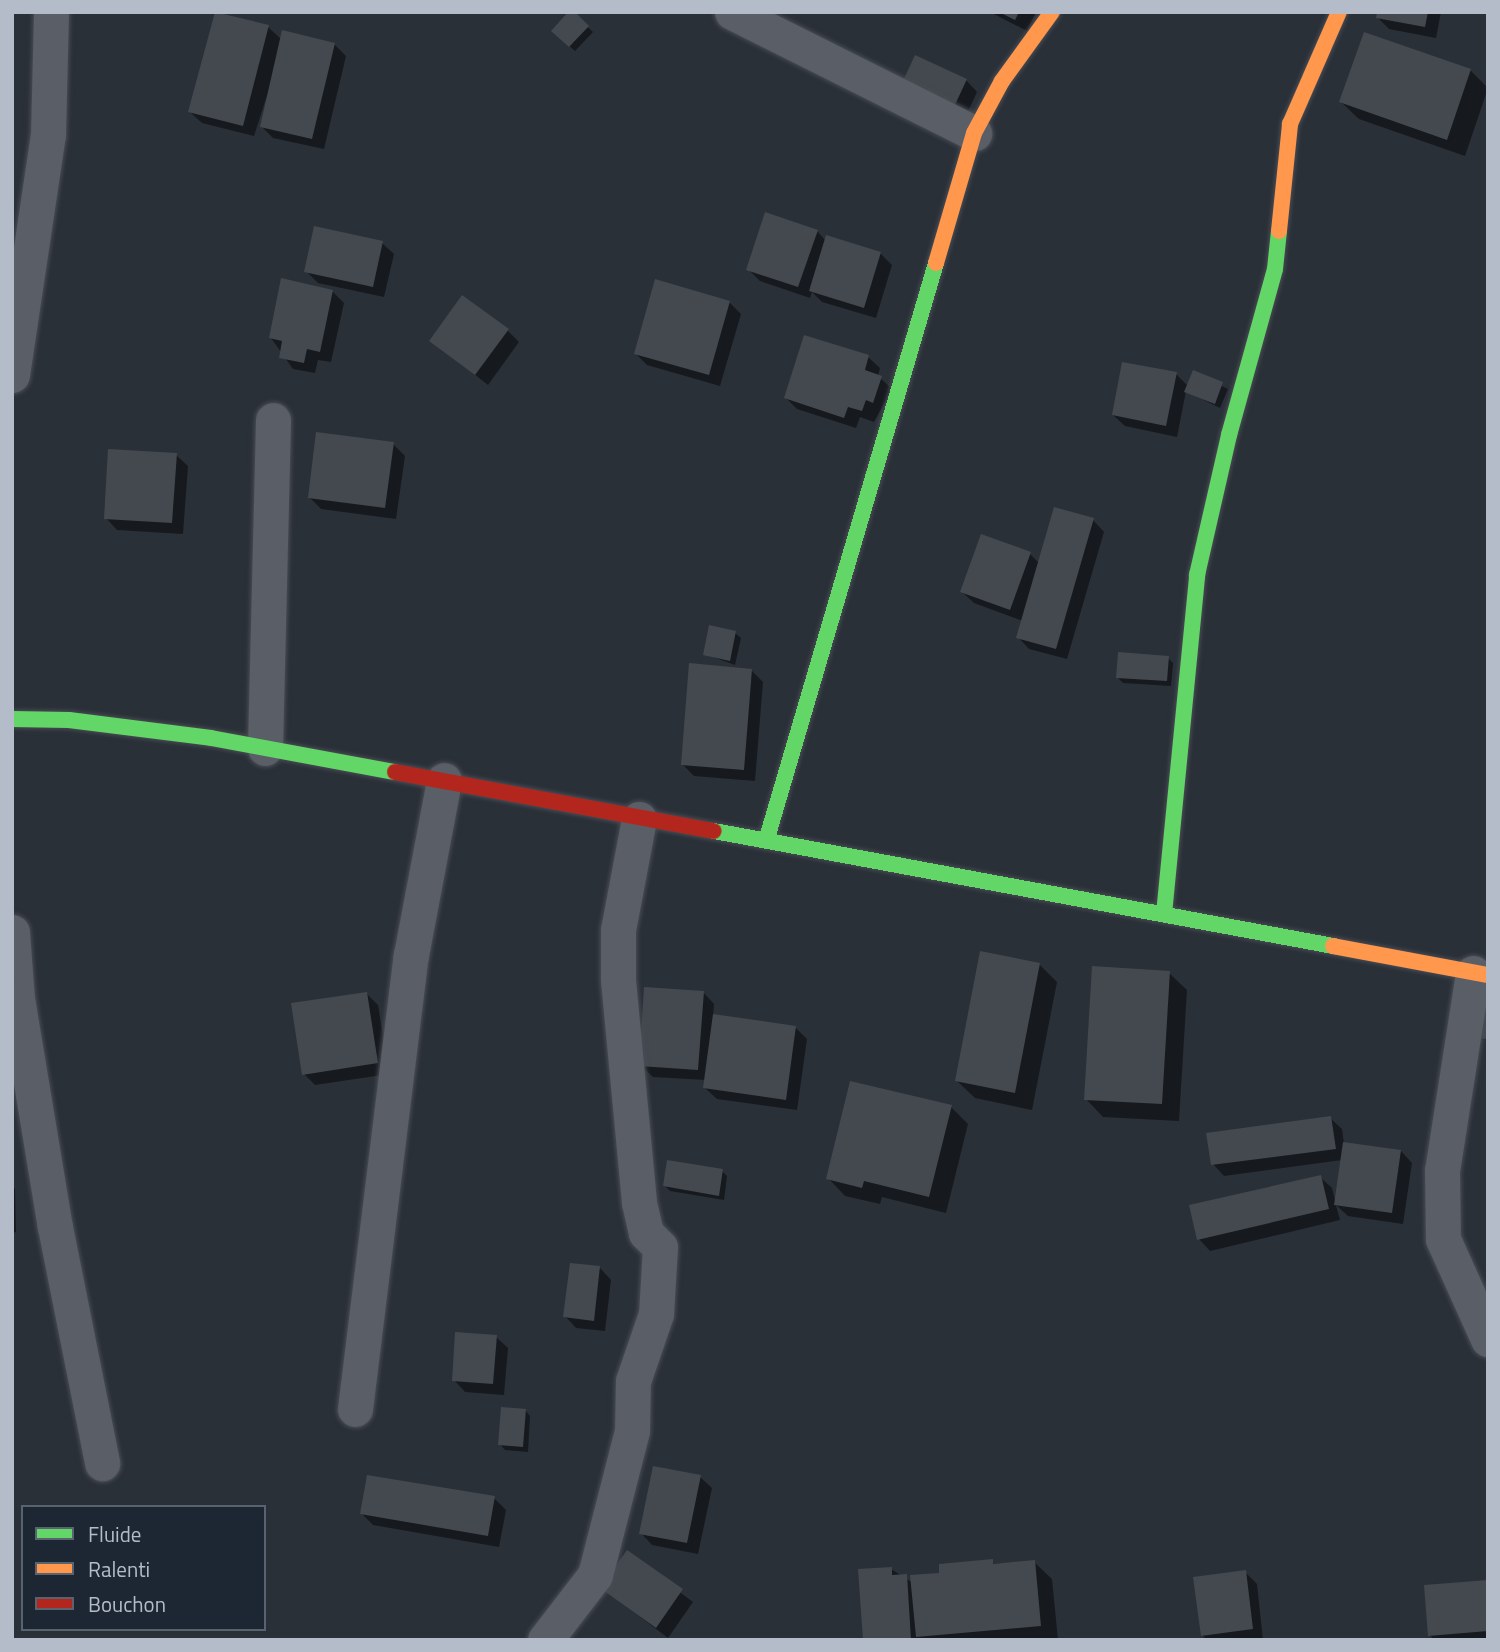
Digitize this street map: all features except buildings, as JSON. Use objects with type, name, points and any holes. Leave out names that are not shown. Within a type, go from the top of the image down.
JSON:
[{"type":"street","points":[[12,374],[48,135],[51,12]]},
{"type":"street","points":[[732,12],[974,133]]},
{"type":"street","points":[[766,838],[974,133],[1002,81],[1052,12]]},
{"type":"street","points":[[1164,914],[1197,575],[1229,435],[1275,269],[1290,124],[1339,12]]},
{"type":"street","points":[[265,748],[273,419]]},
{"type":"street","points":[[12,719],[69,720],[265,748],[639,819],[766,838],[1480,974],[1442,1171],[1443,1239],[1488,1339]]},
{"type":"street","points":[[355,1409],[411,955],[443,780]]},
{"type":"street","points":[[545,1640],[595,1575],[632,1431],[633,1381],[656,1314],[660,1247],[646,1233],[639,1202],[618,980],[618,930],[639,819]]},
{"type":"street","points":[[12,932],[17,998],[52,1213],[102,1463]]},
{"type":"traffic: fast","points":[[1164,914],[1197,575],[1229,435],[1275,269],[1279,231]]},
{"type":"traffic: fast","points":[[767,838],[936,263]]},
{"type":"traffic: fast","points":[[12,719],[69,720],[211,738],[395,772]]},
{"type":"traffic: fast","points":[[714,831],[1333,946]]},
{"type":"traffic: slow","points":[[936,263],[974,133],[1002,81],[1052,12]]},
{"type":"traffic: slow","points":[[1279,231],[1290,124],[1339,12]]},
{"type":"traffic: slow","points":[[1333,946],[1488,975]]},
{"type":"traffic: jam","points":[[395,772],[714,831]]}]
